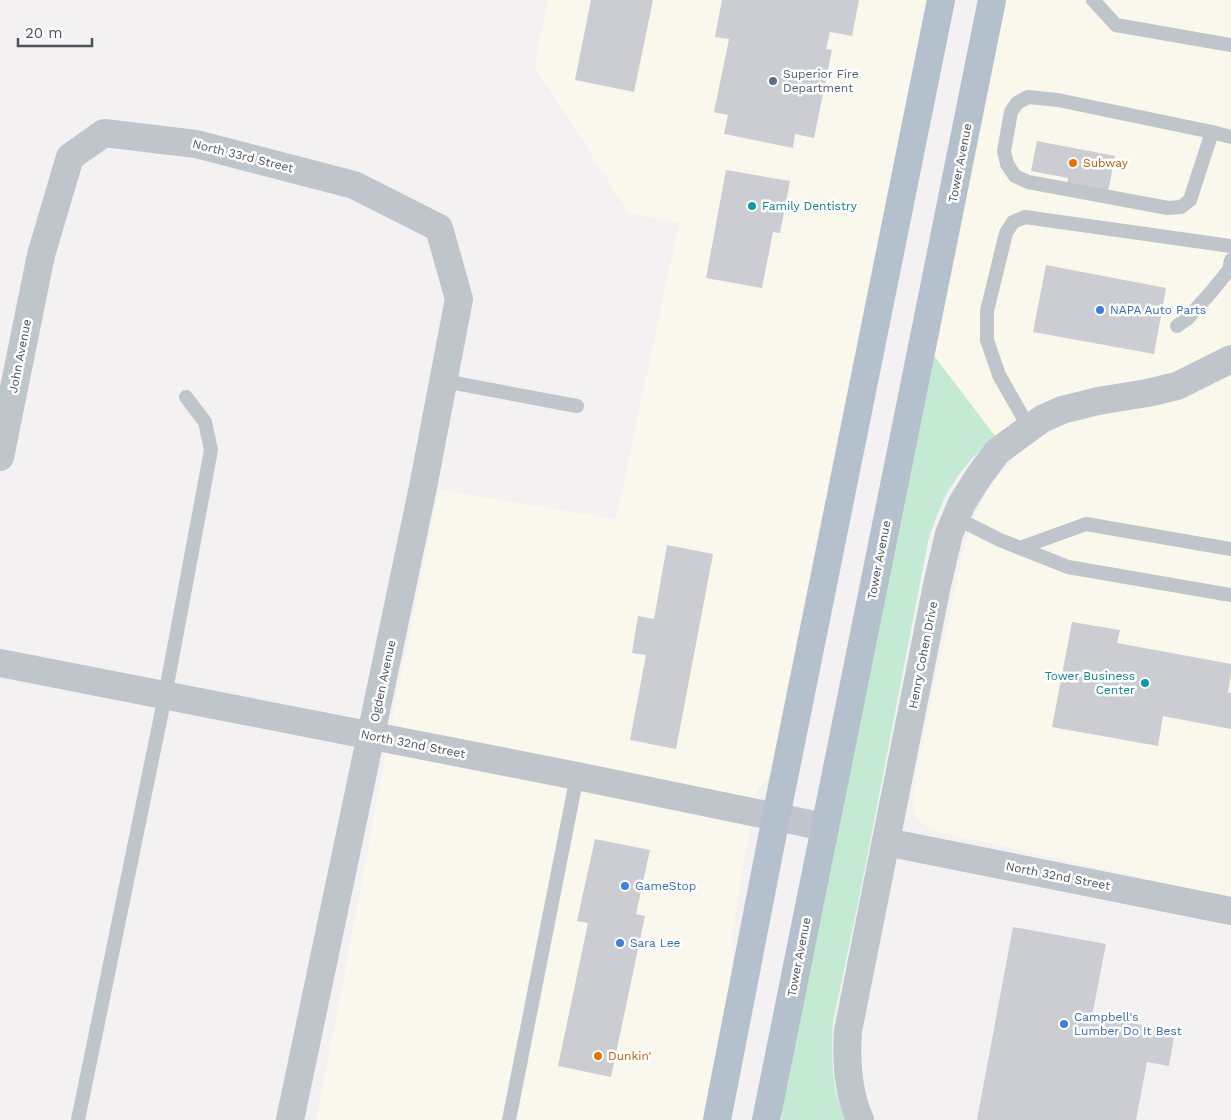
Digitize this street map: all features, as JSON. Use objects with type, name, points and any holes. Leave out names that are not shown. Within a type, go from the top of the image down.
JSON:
[{"type":"main road","points":[[717,1120],[776,817],[941,0]]},
{"type":"main road","name":"Tower Avenue","points":[[766,1120],[992,0]]},
{"type":"street","name":"North 33rd Street","points":[[41,255],[70,157],[104,133],[196,144],[354,185],[439,228],[459,299]]},
{"type":"street","name":"John Avenue","points":[[0,457],[41,255]]},
{"type":"street","name":"Ogden Avenue","points":[[290,1120],[423,488],[459,299]]},
{"type":"street","name":"Henry Cohen Drive","points":[[860,1120],[852,1096],[848,1073],[848,1031],[937,585],[949,534],[962,503],[979,476],[998,452],[1042,420],[1062,410],[1177,386],[1231,359]]},
{"type":"street","name":"North 32nd Street","points":[[0,663],[577,776],[825,827]]},
{"type":"street","name":"North 32nd Street","points":[[886,842],[1231,910]]},
{"type":"lane","points":[[1094,0],[1116,25],[1231,44]]},
{"type":"lane","points":[[1212,132],[1190,200],[1181,208],[1168,208],[1028,182],[1015,176],[1007,164],[1004,151],[1011,112],[1017,103],[1028,97],[1058,100],[1212,132],[1231,137]]},
{"type":"lane","points":[[1029,428],[999,375],[987,340],[987,311],[1006,233],[1013,222],[1025,217],[1231,246]]},
{"type":"lane","points":[[1177,326],[1187,319],[1212,291],[1228,270],[1231,260]]},
{"type":"lane","points":[[444,381],[577,406]]},
{"type":"lane","points":[[78,1120],[165,696],[211,450],[205,422],[186,397]]},
{"type":"lane","points":[[956,518],[1000,540],[1068,567],[1231,595]]},
{"type":"lane","points":[[1020,548],[1086,524],[1231,549]]},
{"type":"lane","points":[[509,1120],[577,776]]},
{"type":"shaded area","points":[[548,0],[927,0],[772,773],[768,780],[758,788],[734,916],[732,938],[733,983],[703,1120],[316,1120],[395,704],[439,490],[616,519],[679,223],[629,213],[534,66]]},
{"type":"shaded area","points":[[1004,0],[1231,0],[1231,898],[939,832],[927,827],[916,817],[913,807],[915,779],[960,564],[970,529],[987,490],[999,474],[1014,461],[932,353]]},
{"type":"green space","points":[[932,353],[995,436],[970,461],[954,482],[943,501],[929,537],[861,889],[833,1022],[834,1082],[845,1120],[782,1120],[782,1107]]},
{"type":"building","points":[[591,0],[653,0],[634,92],[575,80]]},
{"type":"building","name":"Superior Fire Department","points":[[722,0],[859,0],[852,36],[830,32],[826,49],[832,50],[814,138],[795,134],[793,148],[724,134],[728,115],[714,112],[729,39],[715,37]]},
{"type":"building","name":"Subway","points":[[1037,141],[1115,156],[1108,192],[1067,184],[1068,178],[1031,171]]},
{"type":"building","name":"Family Dentistry","points":[[726,170],[790,181],[780,233],[773,232],[762,288],[706,278]]},
{"type":"building","name":"NAPA Auto Parts","points":[[1046,265],[1166,288],[1154,354],[1033,332]]},
{"type":"building","points":[[667,545],[713,554],[676,749],[630,740],[646,655],[632,653],[638,616],[654,619]]},
{"type":"building","name":"Tower Business Center","points":[[1072,622],[1120,630],[1117,643],[1231,664],[1228,692],[1231,693],[1231,729],[1163,716],[1158,746],[1052,727]]},
{"type":"building","points":[[595,839],[650,850],[636,914],[645,916],[611,1077],[558,1066],[588,923],[577,921]]},
{"type":"building","name":"Campbell's Lumber Do It Best","points":[[1013,927],[1106,944],[1092,1016],[1175,1031],[1169,1066],[1147,1062],[1136,1120],[977,1120]]},
{"type":"place","name":"Superior Fire Department","points":[[773,81]]},
{"type":"place","name":"Subway","points":[[1073,163]]},
{"type":"place","name":"Family Dentistry","points":[[752,206]]},
{"type":"place","name":"NAPA Auto Parts","points":[[1100,310]]},
{"type":"place","name":"Tower Business Center","points":[[1145,683]]},
{"type":"place","name":"GameStop","points":[[625,886]]},
{"type":"place","name":"Sara Lee","points":[[620,943]]},
{"type":"place","name":"Campbell's Lumber Do It Best","points":[[1064,1024]]},
{"type":"place","name":"Dunkin'","points":[[598,1056]]}]
